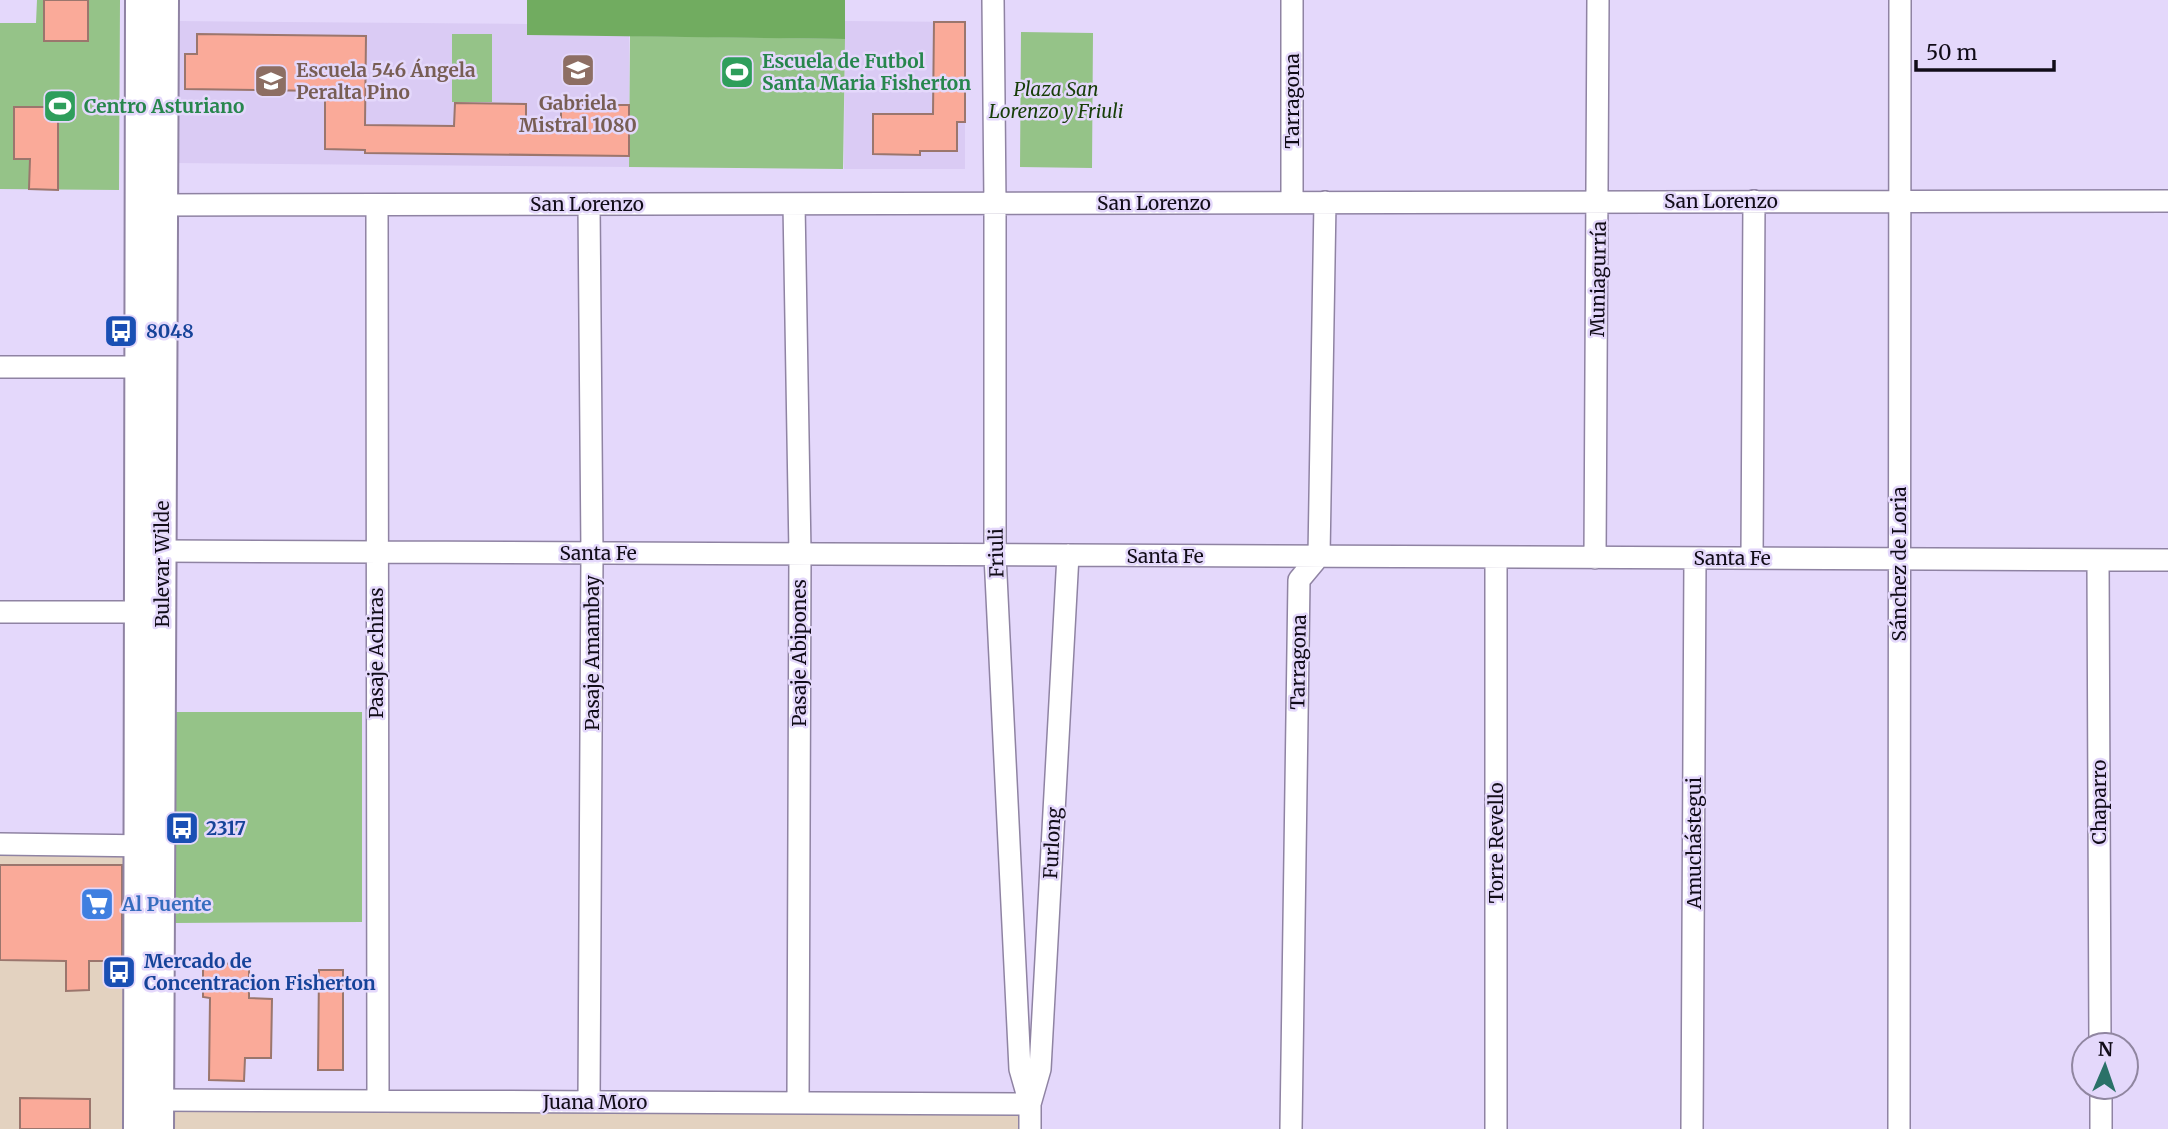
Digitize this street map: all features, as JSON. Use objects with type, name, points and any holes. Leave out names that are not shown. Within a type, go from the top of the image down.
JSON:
[{"type":"main road","name":"Bulevar Wilde","points":[[138,1129],[150,846],[152,367],[152,205],[140,0]]},
{"type":"main road","name":"Bulevar Wilde","points":[[152,205],[164,0]]},
{"type":"main road","name":"Bulevar Wilde","points":[[151,612],[162,551],[152,367]]},
{"type":"main road","name":"Bulevar Wilde","points":[[150,846],[159,1129]]},
{"type":"street","name":"Friuli","points":[[993,0],[995,555],[1020,1069],[1030,1104]]},
{"type":"street","name":"Tarragona","points":[[1292,0],[1292,202]]},
{"type":"street","name":"Muniagurría","points":[[1595,558],[1598,0]]},
{"type":"street","name":"Sánchez de Loria","points":[[1899,1129],[1900,0]]},
{"type":"street","points":[[1752,558],[1754,201]]},
{"type":"street","name":"San Lorenzo","points":[[152,205],[2168,201]]},
{"type":"street","points":[[1319,556],[1325,202]]},
{"type":"street","name":"Pasaje Amambay","points":[[589,204],[592,553],[589,1102]]},
{"type":"street","name":"Pasaje Abipones","points":[[794,204],[800,553],[799,1103]]},
{"type":"street","name":"Pasaje Achiras","points":[[377,205],[377,1101]]},
{"type":"street","points":[[0,367],[152,367]]},
{"type":"street","name":"Santa Fe","points":[[162,551],[2168,560]]},
{"type":"street","name":"Furlong","points":[[1030,1129],[1030,1104],[1041,1069],[1068,555]]},
{"type":"street","name":"Tarragona","points":[[1291,1129],[1299,580],[1319,556]]},
{"type":"street","name":"Torre Revello","points":[[1496,557],[1496,1129]]},
{"type":"street","name":"Amuchástegui","points":[[1692,1129],[1695,558]]},
{"type":"street","name":"Chaparro","points":[[2098,560],[2101,1031]]},
{"type":"street","points":[[0,612],[151,612]]},
{"type":"street","points":[[0,844],[150,846]]},
{"type":"street","name":"Juana Moro","points":[[159,1100],[1030,1104]]},
{"type":"street","points":[[2101,1101],[2101,1129]]},
{"type":"shaded area","points":[[177,21],[527,24],[527,35],[629,36],[629,167],[176,163]]},
{"type":"shaded area","points":[[845,21],[965,22],[965,169],[844,169]]},
{"type":"shaded area","points":[[0,844],[139,846],[138,1099],[1030,1104],[1030,1129],[0,1129]]},
{"type":"green space","name":"Centro Asturiano","points":[[37,0],[120,0],[119,190],[0,189],[0,23],[36,23]]},
{"type":"green space","points":[[527,0],[845,0],[845,39],[527,35]]},
{"type":"green space","name":"Plaza San Lorenzo y Friuli","points":[[1021,32],[1093,33],[1092,168],[1020,167]]},
{"type":"green space","points":[[452,34],[492,34],[492,102],[452,102]]},
{"type":"green space","name":"Escuela de Futbol Santa Maria Fisherton","points":[[630,36],[845,39],[843,169],[629,167]]},
{"type":"green space","points":[[173,712],[362,712],[362,922],[173,923]]},
{"type":"building","points":[[44,0],[88,0],[88,41],[44,41]]},
{"type":"building","points":[[934,22],[965,22],[965,122],[957,122],[957,151],[920,151],[920,155],[873,154],[873,114],[933,114]]},
{"type":"building","points":[[197,34],[366,36],[365,125],[454,126],[455,103],[526,104],[526,122],[561,123],[561,105],[629,105],[629,156],[365,153],[365,150],[325,149],[325,91],[185,89],[185,54],[197,54]]},
{"type":"building","points":[[14,107],[58,107],[58,190],[29,189],[30,159],[14,159]]},
{"type":"building","points":[[0,865],[122,865],[122,961],[89,961],[89,990],[66,991],[66,961],[0,960]]},
{"type":"building","points":[[203,963],[249,964],[249,998],[272,999],[271,1058],[245,1058],[244,1081],[209,1080],[210,998],[203,997]]},
{"type":"building","points":[[319,970],[343,970],[343,1070],[318,1070]]},
{"type":"building","points":[[20,1098],[90,1099],[90,1129],[20,1129]]},
{"type":"place","name":"Gabriela Mistral 1080","points":[[578,70]]},
{"type":"place","name":"Escuela de Futbol Santa Maria Fisherton","points":[[737,72]]},
{"type":"place","name":"Escuela 546 Ángela Peralta Pino","points":[[271,81]]},
{"type":"place","name":"Centro Asturiano","points":[[60,106]]},
{"type":"place","name":"8048","points":[[121,331]]},
{"type":"place","name":"2317","points":[[182,828]]},
{"type":"place","name":"Al Puente","points":[[97,904]]},
{"type":"place","name":"Mercado de Concentracion Fisherton","points":[[119,972]]}]
